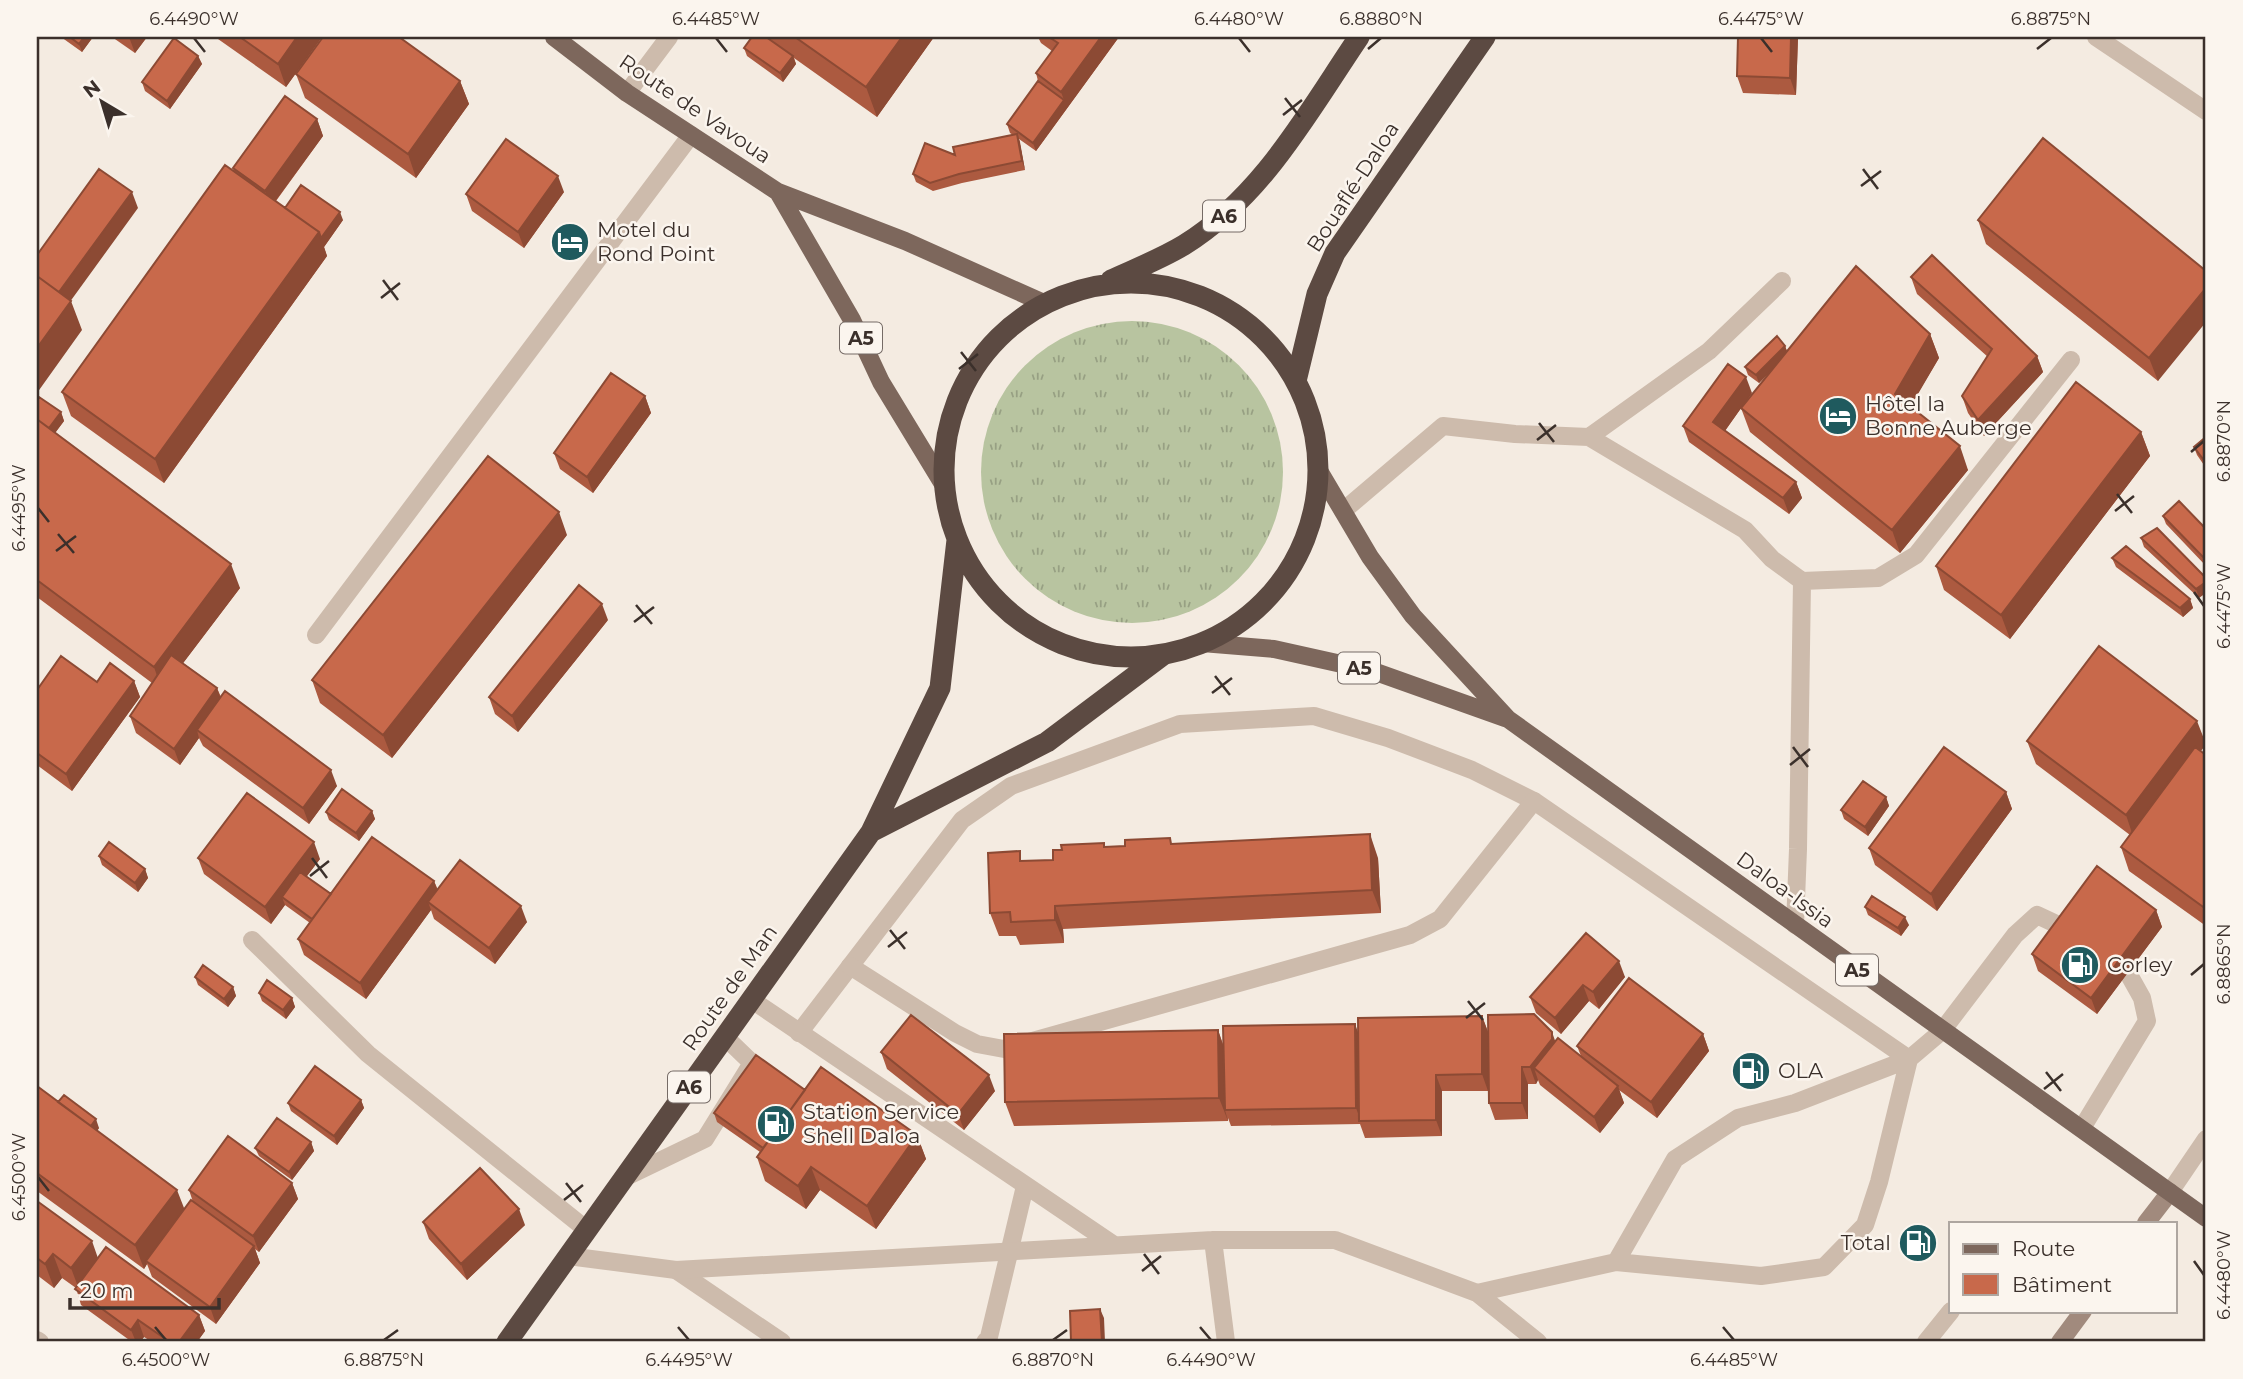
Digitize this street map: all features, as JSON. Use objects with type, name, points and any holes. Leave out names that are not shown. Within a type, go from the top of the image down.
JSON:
[{"type":"highway","name":"A6","points":[[1100,286],[1183,246],[1226,215],[1269,170],[1359,37]]},
{"type":"highway","name":"Bouaflé-Daloa","points":[[1296,381],[1317,294],[1335,253],[1485,37]]},
{"type":"highway","points":[[1141,283],[1179,289],[1216,302],[1248,323],[1276,349],[1296,381],[1313,424],[1318,469],[1312,513],[1297,554],[1273,591],[1241,621],[1202,643],[1165,654],[1128,658],[1092,654],[1057,643],[1024,625],[996,601],[973,573],[950,522],[943,484],[945,446],[954,410],[970,376],[992,345],[1020,320],[1046,304],[1074,292],[1100,286],[1141,283]]},
{"type":"highway","name":"A6","points":[[872,832],[940,688],[957,540]]},
{"type":"highway","name":"A6","points":[[872,832],[1047,742],[1165,654]]},
{"type":"highway","name":"Route de Man","points":[[507,1342],[872,832]]},
{"type":"main road","name":"Route de Vavoua","points":[[554,37],[628,93],[778,192]]},
{"type":"main road","name":"A5","points":[[778,192],[905,241],[1046,304]]},
{"type":"main road","name":"A5","points":[[778,192],[852,320],[881,382],[943,484]]},
{"type":"main road","name":"A5","points":[[1318,469],[1370,557],[1413,616],[1508,719]]},
{"type":"main road","name":"A5","points":[[1202,643],[1274,649],[1373,671],[1508,719]]},
{"type":"main road","name":"Daloa-Issia","points":[[1508,719],[2206,1218]]},
{"type":"street","points":[[628,93],[669,37]]},
{"type":"street","points":[[2096,37],[2206,111]]},
{"type":"street","points":[[316,635],[691,135]]},
{"type":"street","points":[[1589,437],[1709,351],[1782,281]]},
{"type":"street","points":[[1343,511],[1443,426],[1515,434],[1589,437],[1745,530],[1772,559],[1802,581],[1878,578],[1916,555],[2071,360]]},
{"type":"street","points":[[1795,925],[1802,581]]},
{"type":"street","points":[[799,1033],[962,820],[1011,786],[1181,723],[1314,716],[1388,738],[1472,770],[1534,801],[1909,1059]]},
{"type":"street","points":[[850,966],[977,1044],[1004,1049],[1410,935],[1440,919],[1534,801]]},
{"type":"street","points":[[1616,1262],[1675,1159],[1738,1118],[1795,1103],[1909,1059],[1942,1031],[2015,935],[2036,915],[2069,930]]},
{"type":"street","points":[[252,940],[368,1054],[587,1230]]},
{"type":"street","points":[[2082,1129],[2147,1021],[2142,998],[2128,973]]},
{"type":"street","points":[[752,1000],[1114,1245]]},
{"type":"street","points":[[624,1178],[705,1139],[752,1063],[725,1037]]},
{"type":"street","points":[[1477,1293],[1616,1262],[1761,1276],[1824,1267],[1865,1225],[1879,1182],[1909,1059]]},
{"type":"street","points":[[2147,1222],[2206,1139]]},
{"type":"street","points":[[985,1342],[989,1337],[1025,1186]]},
{"type":"street","points":[[1213,1240],[1226,1342]]},
{"type":"street","points":[[568,1256],[676,1270],[1213,1240],[1335,1240],[1477,1293],[1538,1342]]},
{"type":"street","points":[[676,1270],[782,1342]]},
{"type":"street","points":[[1926,1342],[1950,1312]]},
{"type":"street","points":[[2060,1342],[2082,1312]]},
{"type":"green space","points":[[1132,321],[1161,324],[1190,333],[1216,347],[1239,365],[1257,388],[1271,414],[1280,443],[1283,472],[1280,501],[1271,530],[1257,556],[1239,579],[1216,597],[1190,611],[1161,620],[1132,623],[1103,620],[1074,611],[1048,597],[1025,579],[1007,556],[993,530],[984,501],[981,472],[984,443],[993,414],[1007,388],[1025,365],[1048,347],[1074,333],[1103,324]]},
{"type":"building","points":[[70,37],[84,37],[79,44]]},
{"type":"building","points":[[240,37],[297,37],[278,64]]},
{"type":"building","points":[[323,37],[399,37],[460,81],[408,154],[296,74]]},
{"type":"building","points":[[752,37],[766,37],[793,56],[780,73],[744,48]]},
{"type":"building","points":[[795,37],[902,37],[866,87]]},
{"type":"building","points":[[1049,37],[1101,37],[1061,92],[1036,73],[1058,43]]},
{"type":"building","points":[[1738,37],[1791,37],[1790,78],[1737,76]]},
{"type":"building","points":[[174,38],[198,56],[167,101],[142,82]]},
{"type":"building","points":[[1038,81],[1064,100],[1033,143],[1007,124]]},
{"type":"building","points":[[285,96],[317,119],[265,191],[233,168]]},
{"type":"building","points":[[1017,134],[1022,161],[930,183],[913,174],[925,143],[955,155],[953,147]]},
{"type":"building","points":[[2043,138],[2206,271],[2206,288],[2149,358],[1978,220]]},
{"type":"building","points":[[506,139],[558,176],[518,232],[466,194]]},
{"type":"building","points":[[225,165],[319,232],[155,459],[62,392]]},
{"type":"building","points":[[99,169],[132,192],[59,292],[37,276],[37,255]]},
{"type":"building","points":[[301,185],[340,212],[321,238],[319,232],[285,208]]},
{"type":"building","points":[[1932,255],[2037,356],[1978,420],[1962,396],[1992,349],[1911,277]]},
{"type":"building","points":[[1856,266],[1930,334],[1895,394],[1960,446],[1892,530],[1741,408]]},
{"type":"building","points":[[37,276],[71,301],[37,348]]},
{"type":"building","points":[[1777,336],[1785,346],[1756,375],[1745,367]]},
{"type":"building","points":[[1728,364],[1746,377],[1713,422],[1796,482],[1783,498],[1683,426]]},
{"type":"building","points":[[611,373],[645,396],[587,477],[554,453]]},
{"type":"building","points":[[2076,382],[2141,432],[2001,615],[1936,566]]},
{"type":"building","points":[[39,397],[61,412],[49,428],[38,420],[37,422]]},
{"type":"building","points":[[38,420],[231,564],[154,667],[37,580]]},
{"type":"building","points":[[2206,437],[2206,463],[2194,447]]},
{"type":"building","points":[[488,456],[559,512],[383,735],[312,680]]},
{"type":"building","points":[[2179,501],[2206,529],[2206,560],[2163,516]]},
{"type":"building","points":[[2157,528],[2206,578],[2206,582],[2196,589],[2141,538]]},
{"type":"building","points":[[2126,546],[2190,599],[2180,608],[2112,558]]},
{"type":"building","points":[[579,585],[602,604],[512,716],[489,697]]},
{"type":"building","points":[[2099,646],[2197,721],[2126,815],[2027,741]]},
{"type":"building","points":[[171,655],[217,688],[174,749],[130,716]]},
{"type":"building","points":[[61,656],[97,682],[110,663],[134,681],[66,774],[37,753],[37,690]]},
{"type":"building","points":[[225,691],[331,770],[303,808],[197,730]]},
{"type":"building","points":[[1944,747],[2006,792],[1931,894],[1869,848]]},
{"type":"building","points":[[2195,747],[2206,755],[2206,909],[2121,847]]},
{"type":"building","points":[[1863,781],[1886,797],[1865,827],[1841,810]]},
{"type":"building","points":[[342,789],[372,811],[356,833],[326,812]]},
{"type":"building","points":[[247,793],[314,842],[265,907],[198,858]]},
{"type":"building","points":[[1370,834],[1372,890],[1055,906],[1055,920],[1011,922],[1010,912],[990,913],[988,853],[1020,851],[1020,861],[1053,860],[1053,850],[1062,850],[1061,845],[1104,843],[1104,847],[1125,846],[1125,840],[1170,838],[1171,844]]},
{"type":"building","points":[[372,837],[434,881],[360,983],[298,939]]},
{"type":"building","points":[[109,842],[145,869],[135,883],[99,856]]},
{"type":"building","points":[[460,860],[521,906],[489,948],[428,902]]},
{"type":"building","points":[[2097,866],[2156,910],[2091,998],[2032,954]]},
{"type":"building","points":[[300,872],[331,894],[312,919],[282,897]]},
{"type":"building","points":[[1872,896],[1905,917],[1898,928],[1865,907]]},
{"type":"building","points":[[1586,933],[1619,961],[1593,992],[1583,985],[1555,1018],[1530,997]]},
{"type":"building","points":[[203,965],[233,987],[224,999],[195,977]]},
{"type":"building","points":[[1629,978],[1703,1034],[1651,1102],[1577,1046]]},
{"type":"building","points":[[267,980],[292,998],[283,1010],[259,993]]},
{"type":"building","points":[[1534,1014],[1552,1032],[1552,1039],[1530,1067],[1522,1067],[1522,1103],[1489,1103],[1488,1015]]},
{"type":"building","points":[[911,1015],[989,1075],[958,1114],[881,1052]]},
{"type":"building","points":[[1482,1016],[1482,1074],[1436,1075],[1436,1120],[1359,1121],[1358,1018]]},
{"type":"building","points":[[1355,1024],[1356,1108],[1225,1110],[1223,1026]]},
{"type":"building","points":[[1218,1030],[1219,1098],[1005,1102],[1004,1034]]},
{"type":"building","points":[[1558,1038],[1618,1086],[1594,1117],[1534,1068]]},
{"type":"building","points":[[756,1055],[805,1090],[763,1148],[714,1113]]},
{"type":"building","points":[[315,1066],[361,1100],[334,1136],[288,1103]]},
{"type":"building","points":[[821,1067],[917,1135],[867,1206],[811,1167],[798,1186],[757,1157]]},
{"type":"building","points":[[37,1086],[177,1190],[135,1245],[37,1173]]},
{"type":"building","points":[[64,1095],[96,1119],[91,1126],[58,1102]]},
{"type":"building","points":[[277,1118],[311,1142],[289,1172],[255,1148]]},
{"type":"building","points":[[228,1136],[292,1183],[253,1236],[189,1190]]},
{"type":"building","points":[[480,1168],[519,1209],[461,1264],[423,1222]]},
{"type":"building","points":[[191,1200],[254,1246],[210,1307],[146,1261]]},
{"type":"building","points":[[37,1201],[92,1241],[71,1268],[53,1254],[45,1264],[37,1258]]},
{"type":"building","points":[[106,1247],[199,1315],[179,1342],[170,1342],[138,1320],[131,1330],[75,1289]]},
{"type":"building","points":[[1100,1309],[1102,1342],[1071,1342],[1070,1311]]},
{"type":"place","name":"Motel du Rond Point","points":[[570,242]]},
{"type":"place","name":"Hôtel la Bonne Auberge","points":[[1838,416]]},
{"type":"place","name":"Corley","points":[[2080,965]]},
{"type":"place","name":"OLA","points":[[1751,1071]]},
{"type":"place","name":"Station Service Shell Daloa","points":[[776,1124]]},
{"type":"place","name":"Total","points":[[1918,1243]]}]
